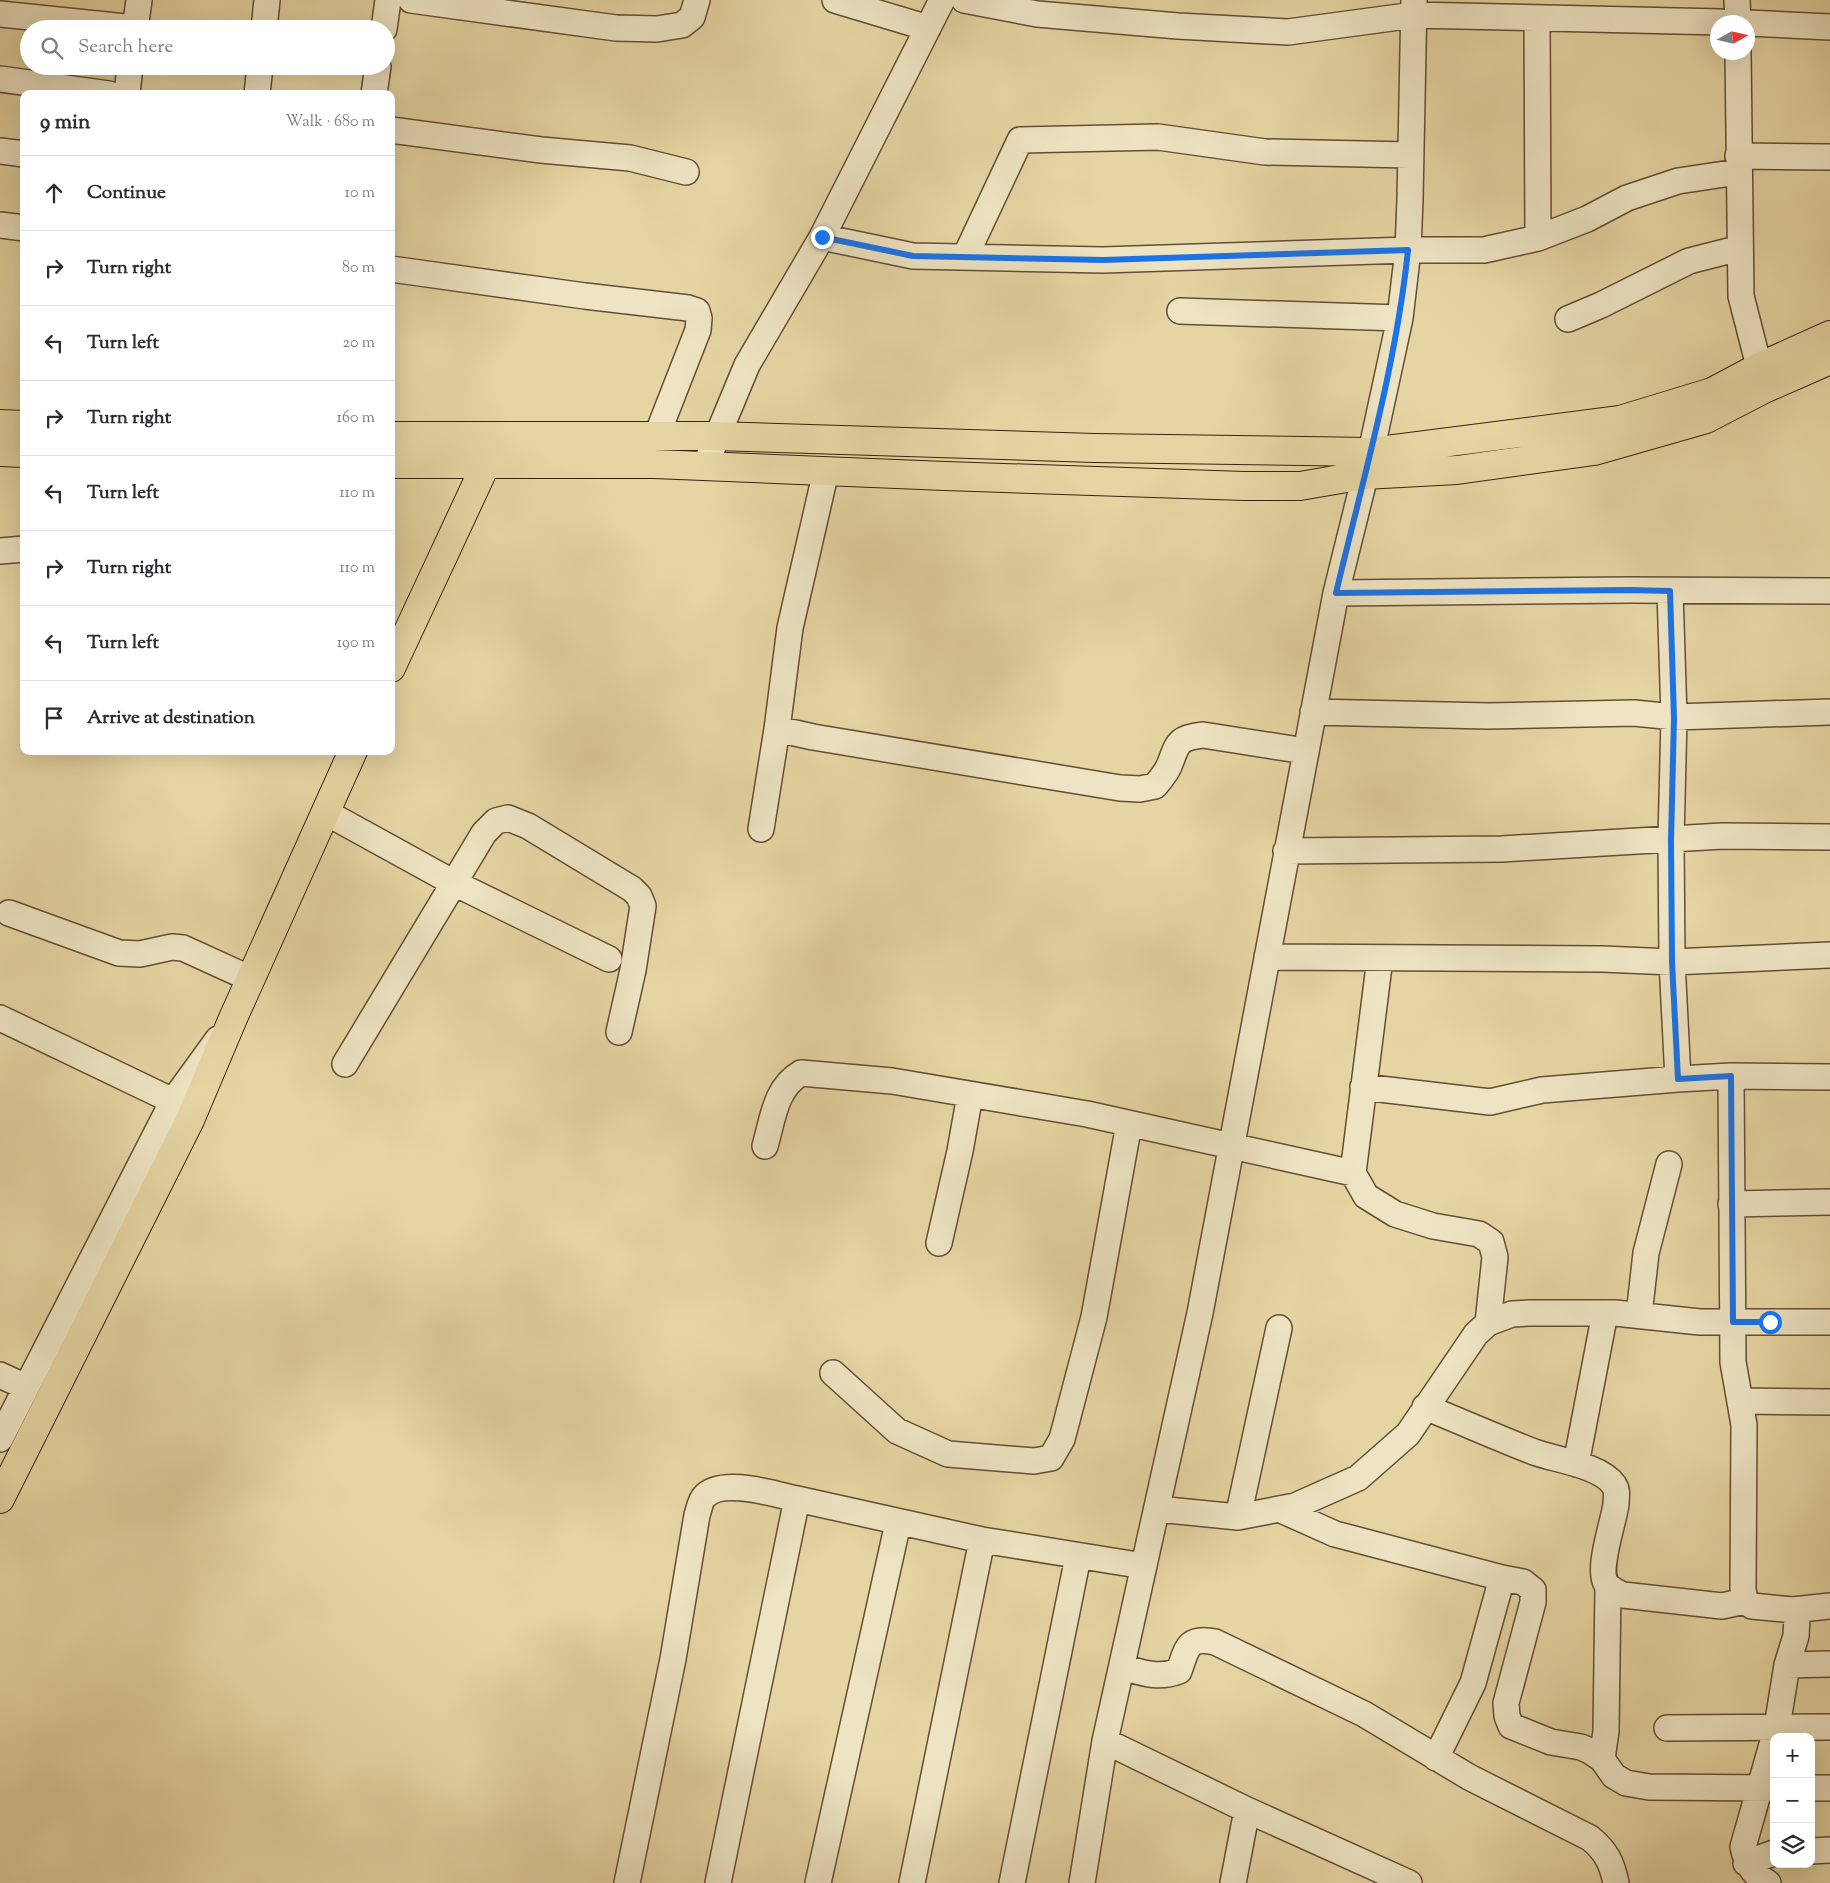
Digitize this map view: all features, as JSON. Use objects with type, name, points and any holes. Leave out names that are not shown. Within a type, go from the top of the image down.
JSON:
[{"type":"main road","points":[[395,436],[716,436],[1114,449],[1457,470],[1594,451],[1706,419],[1762,378],[1830,335]]},
{"type":"main road","points":[[1762,378],[1830,360]]},
{"type":"main road","points":[[0,424],[20,425]]},
{"type":"main road","points":[[395,659],[499,436]]},
{"type":"main road","points":[[0,452],[20,453]]},
{"type":"main road","points":[[395,464],[486,463],[705,466],[1244,486],[1300,486],[1368,464]]},
{"type":"main road","points":[[0,1499],[182,1110],[234,1016],[351,755]]},
{"type":"street","points":[[136,20],[139,0]]},
{"type":"street","points":[[265,20],[267,0]]},
{"type":"street","points":[[385,20],[388,0]]},
{"type":"street","points":[[411,0],[616,28],[657,29],[682,25],[692,17],[697,0]]},
{"type":"street","points":[[835,0],[928,28]]},
{"type":"street","points":[[705,466],[747,366],[822,237],[942,0]]},
{"type":"street","points":[[964,0],[1037,14],[1178,26],[1288,32],[1414,8],[1537,18],[1710,22]]},
{"type":"street","points":[[1737,0],[1738,15]]},
{"type":"street","points":[[1082,1883],[1105,1741],[1123,1667],[1200,1313],[1336,593],[1368,464],[1400,318],[1408,250],[1414,8]]},
{"type":"street","points":[[0,14],[58,20]]},
{"type":"street","points":[[1537,18],[1538,238]]},
{"type":"street","points":[[1755,24],[1830,27]]},
{"type":"street","points":[[1738,60],[1740,296],[1762,378]]},
{"type":"street","points":[[127,90],[129,75]]},
{"type":"street","points":[[257,90],[259,75]]},
{"type":"street","points":[[375,90],[377,75]]},
{"type":"street","points":[[0,79],[80,90]]},
{"type":"street","points":[[395,131],[540,150],[630,158],[686,172]]},
{"type":"street","points":[[965,257],[1020,140],[1158,136],[1264,152],[1410,155]]},
{"type":"street","points":[[0,151],[20,154]]},
{"type":"street","points":[[822,237],[913,256],[1103,260],[1408,250],[1484,250],[1538,238],[1587,219],[1627,198],[1654,188],[1738,164],[1830,157]]},
{"type":"street","points":[[0,225],[20,228]]},
{"type":"street","points":[[1568,319],[1601,305],[1689,261],[1740,248]]},
{"type":"street","points":[[395,270],[585,296],[688,308],[697,311],[699,318],[698,330],[656,435]]},
{"type":"street","points":[[1180,312],[1400,318]]},
{"type":"street","points":[[761,829],[790,628],[826,471]]},
{"type":"street","points":[[0,551],[20,549]]},
{"type":"street","points":[[1336,593],[1630,590],[1830,591]]},
{"type":"street","points":[[1670,591],[1674,718],[1671,840],[1672,962],[1678,1079]]},
{"type":"street","points":[[1312,712],[1488,716],[1634,713],[1674,718],[1830,712]]},
{"type":"street","points":[[777,728],[813,737],[1120,788],[1140,789],[1155,786],[1168,769],[1177,743],[1188,736],[1203,735],[1305,751]]},
{"type":"street","points":[[325,812],[454,883],[608,959]]},
{"type":"street","points":[[345,1064],[484,833],[496,822],[508,818],[528,826],[632,889],[639,896],[643,906],[633,970],[619,1032]]},
{"type":"street","points":[[1286,851],[1502,849],[1722,836],[1830,836]]},
{"type":"street","points":[[9,913],[119,954],[140,954],[172,947],[183,948],[251,979]]},
{"type":"street","points":[[1267,957],[1602,959],[1672,962],[1830,955]]},
{"type":"street","points":[[1380,958],[1353,1173],[1366,1196],[1395,1214],[1433,1226],[1479,1234],[1490,1242],[1495,1257],[1488,1323]]},
{"type":"street","points":[[0,1018],[182,1110],[26,1387],[0,1439]]},
{"type":"street","points":[[765,1146],[780,1093],[790,1080],[801,1073],[892,1081],[1087,1114],[1353,1173]]},
{"type":"street","points":[[1363,1087],[1490,1102],[1542,1090],[1678,1079],[1731,1076],[1830,1077]]},
{"type":"street","points":[[1731,1076],[1734,1372],[1742,1401],[1744,1425],[1743,1589],[1745,1601],[1752,1606],[1793,1610],[1830,1606]]},
{"type":"street","points":[[939,1243],[960,1151],[970,1095]]},
{"type":"street","points":[[833,1374],[898,1431],[948,1454],[1034,1461],[1051,1458],[1062,1439],[1094,1317],[1129,1124]]},
{"type":"street","points":[[1639,1315],[1646,1253],[1669,1164]]},
{"type":"street","points":[[1731,1204],[1830,1202]]},
{"type":"street","points":[[1157,1509],[1238,1517],[1295,1506],[1358,1478],[1408,1434],[1476,1334],[1488,1323],[1512,1314],[1529,1312],[1605,1313],[1700,1322],[1830,1322]]},
{"type":"street","points":[[1576,1464],[1605,1313]]},
{"type":"street","points":[[1238,1517],[1279,1328]]},
{"type":"street","points":[[0,1375],[26,1387]]},
{"type":"street","points":[[1742,1401],[1830,1402]]},
{"type":"street","points":[[1425,1407],[1535,1452],[1576,1464],[1603,1476],[1613,1484],[1617,1492],[1614,1518],[1602,1576],[1608,1587],[1606,1730],[1602,1760]]},
{"type":"street","points":[[627,1883],[673,1659],[697,1515],[703,1497],[718,1487],[736,1487],[797,1499],[898,1523],[982,1540],[1078,1557],[1144,1566]]},
{"type":"street","points":[[718,1883],[797,1499]]},
{"type":"street","points":[[1279,1509],[1335,1534],[1523,1582],[1532,1590],[1533,1602],[1506,1703],[1507,1716],[1512,1726],[1551,1742],[1580,1747],[1602,1760],[1614,1776],[1626,1783],[1650,1787],[1766,1788]]},
{"type":"street","points":[[818,1883],[898,1523]]},
{"type":"street","points":[[912,1883],[982,1540]]},
{"type":"street","points":[[1012,1883],[1078,1557]]},
{"type":"street","points":[[1436,1758],[1473,1683],[1502,1578]]},
{"type":"street","points":[[1608,1587],[1622,1595],[1722,1606],[1745,1601]]},
{"type":"street","points":[[1768,1883],[1756,1876],[1746,1863],[1743,1847],[1766,1788],[1786,1666],[1796,1636],[1798,1617],[1793,1610]]},
{"type":"street","points":[[1123,1667],[1152,1676],[1166,1676],[1179,1671],[1189,1644],[1195,1641],[1215,1642],[1364,1714],[1436,1758],[1590,1838],[1604,1849],[1613,1864],[1616,1883]]},
{"type":"street","points":[[1786,1666],[1830,1664]]},
{"type":"street","points":[[1667,1728],[1830,1727]]},
{"type":"street","points":[[1105,1741],[1247,1810],[1408,1883]]},
{"type":"street","points":[[1815,1788],[1830,1788]]},
{"type":"street","points":[[1232,1883],[1247,1810]]},
{"type":"street","points":[[1815,1850],[1830,1850]]},
{"type":"street","points":[[1746,1863],[1770,1854]]},
{"type":"route","points":[[822,237],[913,256],[1103,260],[1408,250],[1400,318],[1371,452],[1336,593],[1670,591],[1674,718],[1671,840],[1672,962],[1678,1079],[1731,1076],[1733,1322],[1770,1322]]}]
